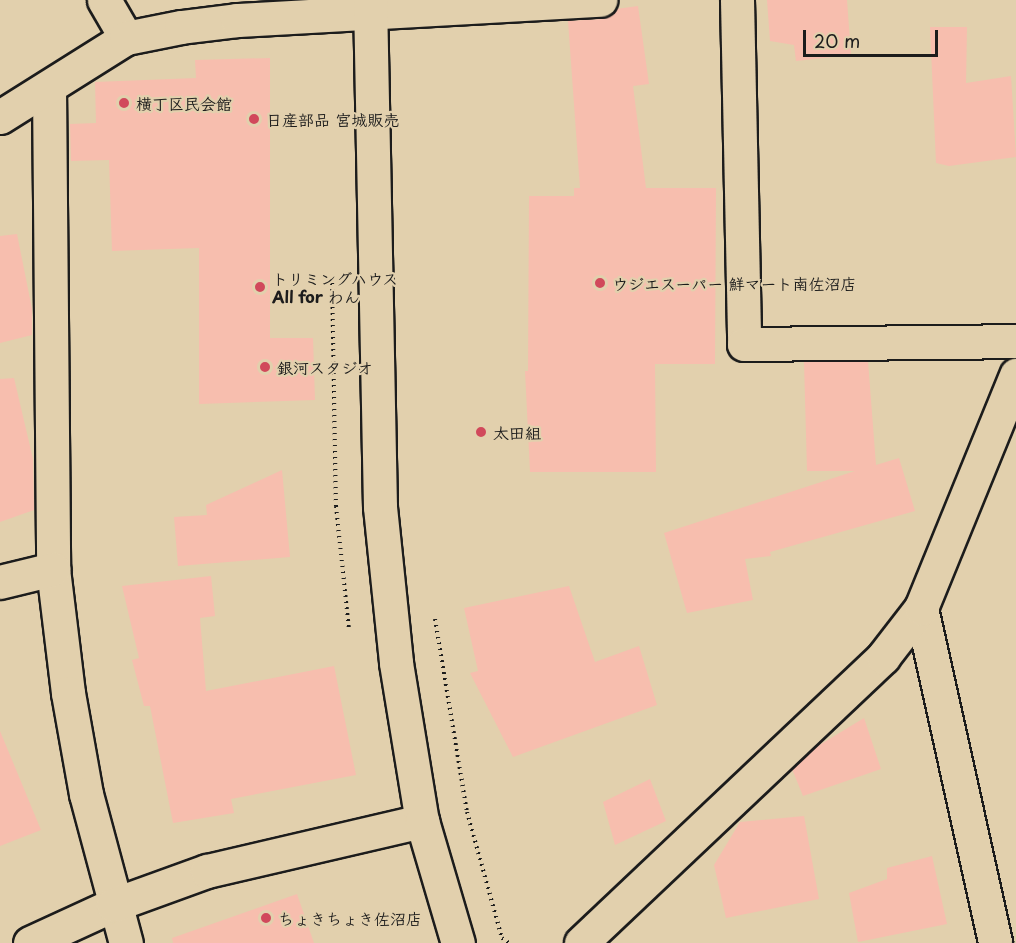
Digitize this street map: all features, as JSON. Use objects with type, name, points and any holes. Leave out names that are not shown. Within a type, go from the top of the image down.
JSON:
[{"type":"street","points":[[104,0],[126,38]]},
{"type":"street","points":[[0,117],[126,38],[237,20],[370,6],[600,0]]},
{"type":"street","points":[[737,0],[744,344],[1016,341]]},
{"type":"street","points":[[370,6],[380,507],[396,663],[422,821],[458,943]]},
{"type":"street","points":[[49,87],[53,569],[68,693],[113,905],[126,943]]},
{"type":"street","points":[[581,943],[883,657],[921,608],[1016,375]]},
{"type":"street","points":[[0,582],[53,569]]},
{"type":"street","points":[[921,608],[995,943]]},
{"type":"street","points":[[30,943],[113,905],[207,871],[422,821]]},
{"type":"path","points":[[434,610],[467,812],[502,938],[509,943]]},
{"type":"building","points":[[767,0],[847,0],[851,55],[796,61],[794,45],[770,41]]},
{"type":"building","points":[[638,6],[649,84],[633,86],[646,188],[716,188],[715,364],[655,364],[656,472],[530,472],[525,371],[528,371],[529,196],[574,196],[574,188],[580,188],[568,21],[602,19],[616,9]]},
{"type":"building","points":[[930,27],[967,27],[966,83],[1011,76],[1016,157],[949,166],[936,163]]},
{"type":"building","points":[[270,58],[270,338],[313,338],[315,400],[199,404],[199,248],[112,251],[109,160],[71,161],[70,124],[96,123],[95,82],[196,78],[195,60]]},
{"type":"building","points":[[17,234],[32,309],[32,335],[0,343],[0,236]]},
{"type":"building","points":[[868,361],[876,465],[899,458],[915,511],[770,552],[771,556],[745,559],[753,600],[687,613],[664,533],[855,471],[807,471],[804,362]]},
{"type":"building","points":[[14,378],[33,459],[34,510],[0,522],[0,379]]},
{"type":"building","points":[[282,470],[290,557],[178,566],[174,517],[207,515],[206,505]]},
{"type":"building","points":[[211,576],[215,616],[200,618],[206,691],[334,666],[356,775],[231,799],[234,813],[173,823],[150,706],[144,706],[132,660],[139,658],[122,586]]},
{"type":"building","points":[[569,586],[595,662],[639,646],[657,705],[513,757],[470,673],[478,671],[464,608]]},
{"type":"building","points":[[864,718],[881,769],[803,796],[792,769],[813,749]]},
{"type":"building","points":[[0,731],[41,830],[0,846]]},
{"type":"building","points":[[650,779],[666,821],[615,845],[603,802]]},
{"type":"building","points":[[804,816],[819,899],[726,918],[714,865],[740,822]]},
{"type":"building","points":[[932,856],[947,924],[858,942],[849,893],[887,879],[887,868]]},
{"type":"building","name":"ちょきちょき佐沼店","points":[[297,894],[314,943],[173,943],[172,938]]},
{"type":"place","name":"横丁区民会館","points":[[124,103]]},
{"type":"place","name":"日産部品 宮城販売","points":[[254,119]]},
{"type":"place","name":"ウジエスーパー 鮮マート南佐沼店","points":[[600,283]]},
{"type":"place","name":"トリミングハウス All for わん","points":[[260,287]]},
{"type":"place","name":"銀河スタジオ","points":[[265,367]]},
{"type":"place","name":"太田組","points":[[481,432]]},
{"type":"place","name":"ちょきちょき佐沼店","points":[[266,918]]}]
